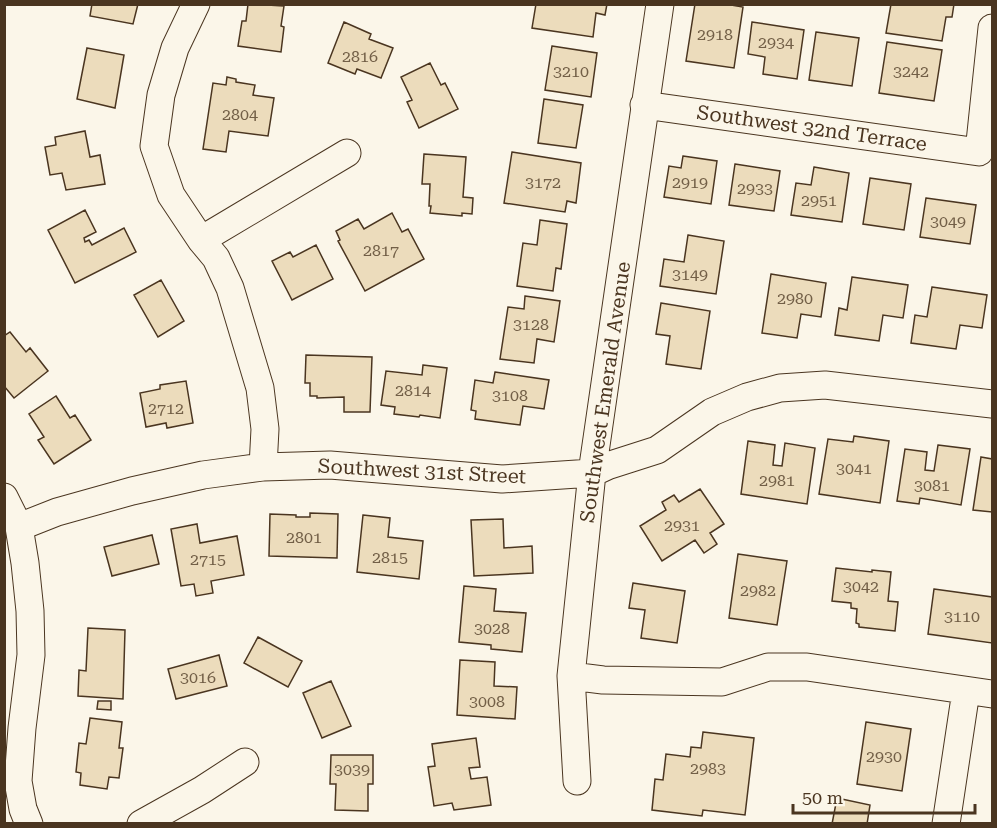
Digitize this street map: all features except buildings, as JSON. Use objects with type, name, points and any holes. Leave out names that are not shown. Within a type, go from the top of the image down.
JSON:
[{"type":"street","points":[[195,4],[175,48],[161,95],[154,146],[171,195],[216,258],[230,288],[260,388],[265,429],[263,467]]},
{"type":"street","name":"Southwest Emerald Avenue","points":[[577,781],[571,676],[592,473],[660,4]]},
{"type":"street","name":"Southwest 32nd Terrace","points":[[644,105],[979,152],[993,28]]},
{"type":"street","points":[[201,240],[347,153]]},
{"type":"street","name":"Southwest 31st Street","points":[[19,527],[57,512],[132,491],[203,476],[263,467],[330,465],[502,479],[592,473],[657,450],[712,412],[747,397],[780,388],[825,385],[993,404]]},
{"type":"street","points":[[4,497],[19,527],[30,611],[31,655],[18,781],[23,809],[29,824]]},
{"type":"street","points":[[571,676],[603,680],[722,682],[768,667],[807,667],[993,694]]},
{"type":"street","points":[[946,824],[966,691]]},
{"type":"street","points":[[141,824],[202,790],[245,762]]}]
